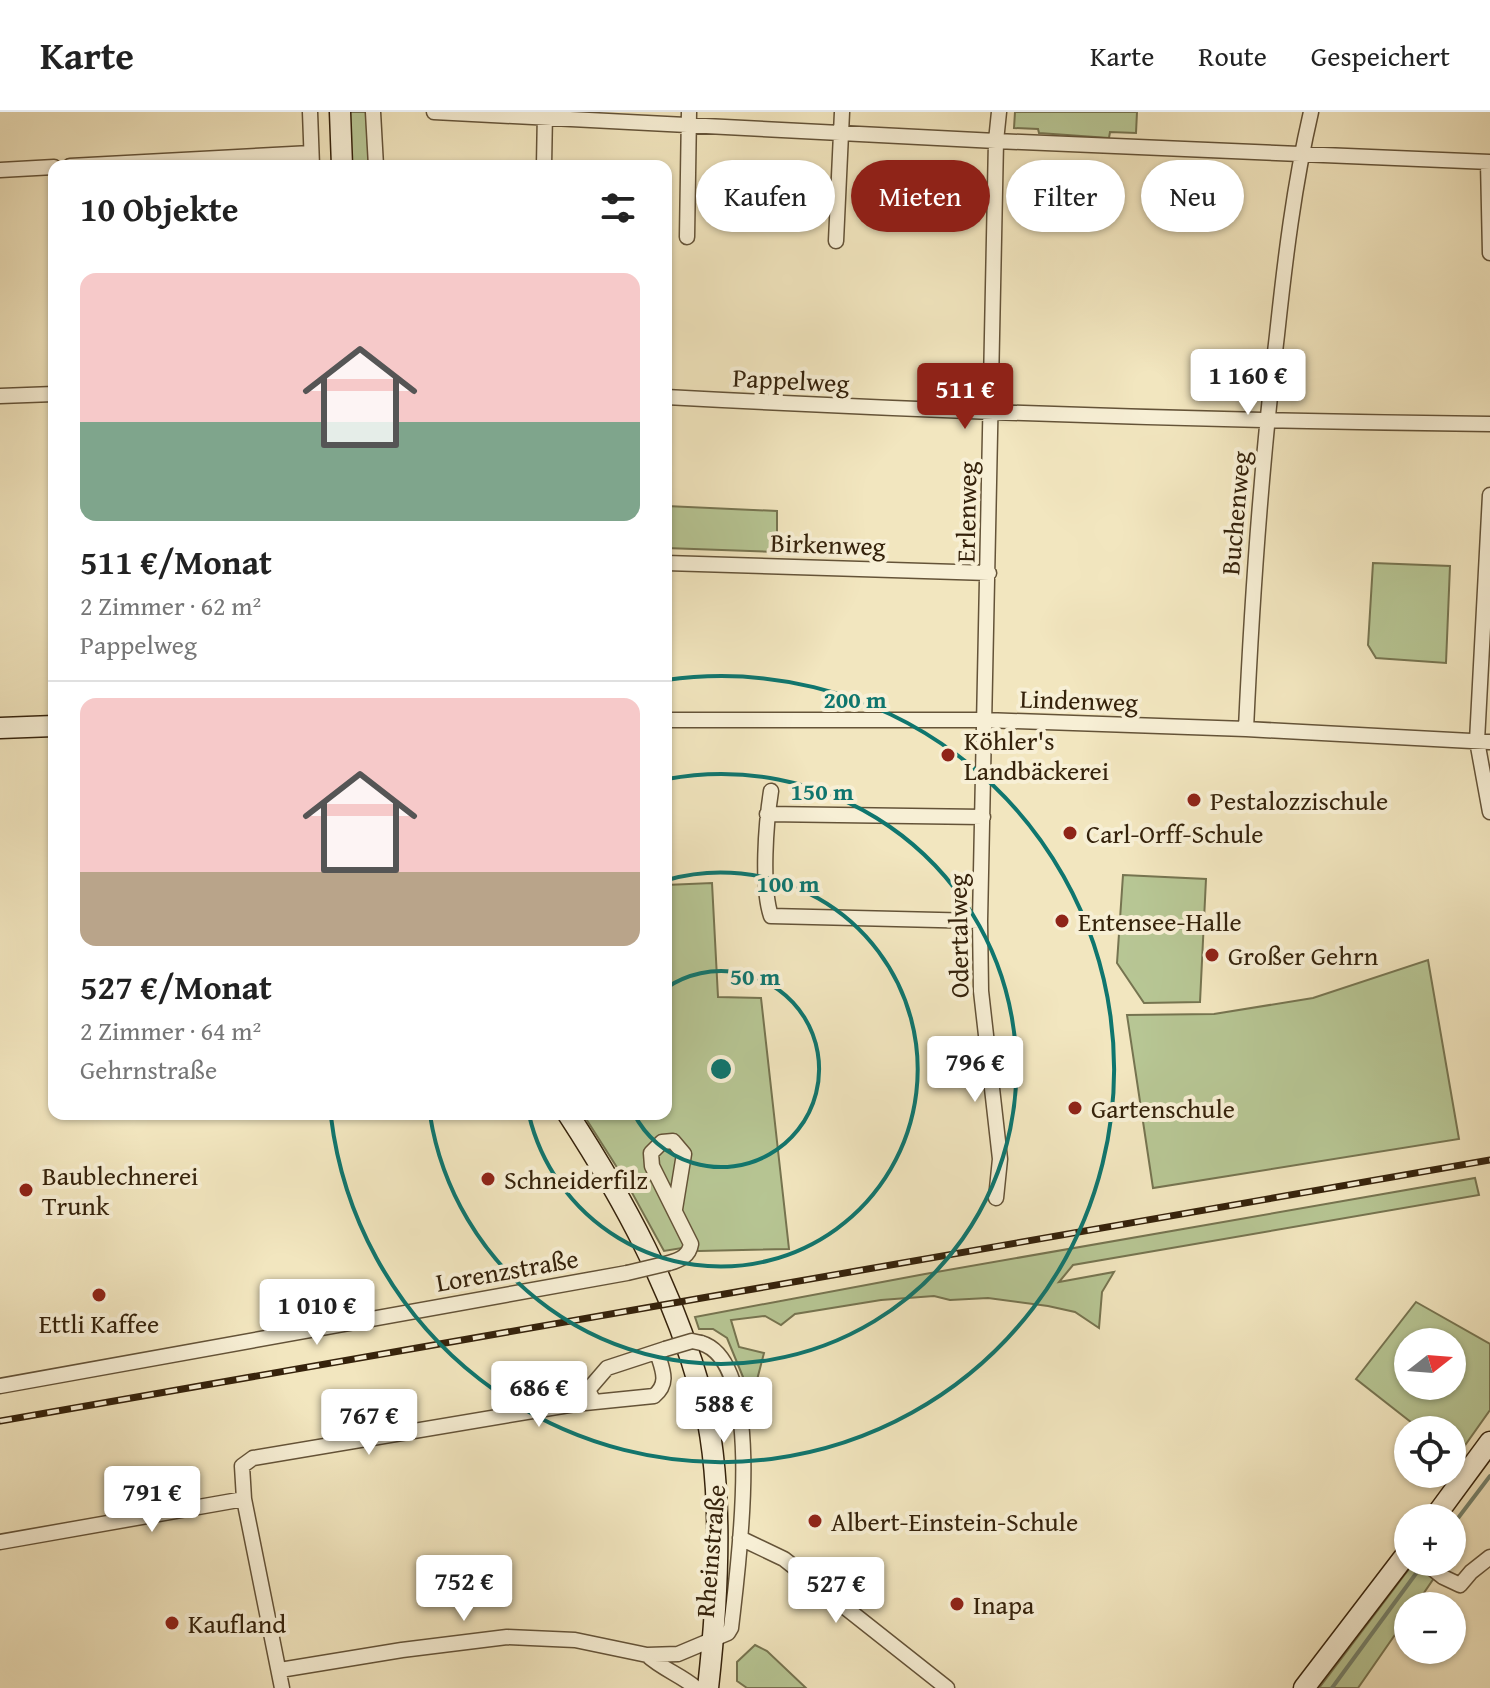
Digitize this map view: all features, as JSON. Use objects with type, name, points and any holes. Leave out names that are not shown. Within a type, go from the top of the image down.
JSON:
[{"type":"main road","points":[[340,112],[342,160]]},
{"type":"main road","points":[[0,728],[48,726]]},
{"type":"main road","name":"Rheinstraße","points":[[572,1120],[606,1171],[668,1293],[701,1395],[710,1447],[716,1533],[713,1640],[708,1688]]},
{"type":"main road","points":[[1444,1504],[1490,1442]]},
{"type":"main road","points":[[1304,1688],[1394,1570]]},
{"type":"street","points":[[277,160],[312,159],[310,112]]},
{"type":"street","points":[[373,112],[376,160]]},
{"type":"street","points":[[434,112],[688,119],[996,141],[1489,162],[1490,253]]},
{"type":"street","points":[[836,241],[842,112]]},
{"type":"street","name":"Erlenweg","points":[[984,720],[999,112]]},
{"type":"street","name":"Buchenweg","points":[[1246,729],[1251,605],[1267,421],[1286,252],[1301,153],[1311,112]]},
{"type":"street","points":[[544,160],[545,115]]},
{"type":"street","points":[[687,237],[688,119]]},
{"type":"street","points":[[0,170],[48,167]]},
{"type":"street","points":[[0,396],[48,394]]},
{"type":"street","name":"Pappelweg","points":[[672,397],[991,413],[1490,424]]},
{"type":"street","points":[[1490,495],[1484,741],[1490,812]]},
{"type":"street","name":"Birkenweg","points":[[672,563],[989,573]]},
{"type":"street","name":"Lindenweg","points":[[672,720],[984,720],[1484,741]]},
{"type":"street","name":"Odertalweg","points":[[984,720],[981,991],[1000,1159],[996,1198]]},
{"type":"street","points":[[771,791],[767,814],[766,902],[771,916],[980,921]]},
{"type":"street","points":[[767,814],[983,817]]},
{"type":"street","name":"Lorenzstraße","points":[[0,1386],[669,1263],[685,1257],[691,1244],[675,1209]]},
{"type":"street","name":"Rheinstraße","points":[[594,1402],[588,1390],[607,1368],[692,1341],[712,1348],[720,1357],[738,1393],[743,1430],[740,1538],[731,1628],[722,1637],[713,1640]]},
{"type":"street","points":[[282,1688],[244,1499],[242,1466],[253,1458],[419,1429],[594,1402],[654,1396],[662,1390],[665,1382],[661,1350]]},
{"type":"street","points":[[0,1542],[244,1499]]},
{"type":"street","points":[[740,1538],[784,1559],[947,1688]]},
{"type":"street","points":[[1445,1576],[1460,1585],[1490,1557]]},
{"type":"street","points":[[280,1670],[507,1637],[575,1640],[647,1655],[687,1653],[713,1640]]},
{"type":"street","points":[[647,1655],[656,1664],[696,1688]]},
{"type":"green space","points":[[346,112],[366,112],[369,160],[348,160]]},
{"type":"green space","points":[[1015,112],[1137,112],[1136,133],[1110,132],[1109,138],[1039,133],[1038,129],[1014,128]]},
{"type":"green space","points":[[672,506],[777,511],[777,552],[672,548]]},
{"type":"green space","points":[[1373,563],[1450,566],[1446,663],[1376,658],[1368,645]]},
{"type":"green space","points":[[1123,875],[1206,879],[1200,1002],[1144,1003],[1117,963]]},
{"type":"green space","points":[[712,883],[718,997],[761,998],[789,1249],[699,1251],[682,1248],[664,1251],[625,1180],[587,1120],[672,1120],[672,885]]},
{"type":"green space","points":[[1428,960],[1459,1139],[1153,1188],[1127,1015],[1214,1014],[1313,998]]},
{"type":"green space","points":[[1475,1178],[1479,1195],[1073,1265],[1059,1282],[1114,1272],[1102,1292],[1099,1328],[1075,1312],[1048,1306],[988,1298],[950,1300],[934,1296],[881,1300],[795,1314],[781,1325],[765,1316],[731,1320],[739,1347],[764,1353],[752,1399],[727,1338],[713,1329],[699,1329],[695,1317],[925,1274]]},
{"type":"green space","points":[[1416,1302],[1462,1328],[1396,1328]]},
{"type":"green space","points":[[1394,1330],[1394,1400],[1466,1400],[1466,1330],[1490,1344],[1490,1410],[1466,1444],[1466,1416],[1403,1416],[1356,1379]]},
{"type":"green space","points":[[1404,1576],[1434,1578],[1424,1592],[1394,1592],[1394,1636],[1358,1688],[1319,1688]]},
{"type":"green space","points":[[755,1645],[767,1651],[806,1688],[747,1688],[737,1681],[737,1662]]},
{"type":"waterway","points":[[1466,1508],[1490,1476]]},
{"type":"waterway","points":[[1332,1688],[1414,1576]]},
{"type":"railway","points":[[0,1421],[1490,1160]]},
{"type":"place","name":"Köhler's Landbäckerei","points":[[948,755]]},
{"type":"place","name":"Pestalozzischule","points":[[1194,800]]},
{"type":"place","name":"Carl-Orff-Schule","points":[[1070,833]]},
{"type":"place","name":"Entensee-Halle","points":[[1062,921]]},
{"type":"place","name":"Großer Gehrn","points":[[1212,955]]},
{"type":"place","name":"Gartenschule","points":[[1075,1108]]},
{"type":"place","name":"Schneiderfilz","points":[[488,1179]]},
{"type":"place","name":"Baublechnerei Trunk","points":[[26,1190]]},
{"type":"place","name":"Ettli Kaffee","points":[[99,1295]]},
{"type":"place","name":"Albert-Einstein-Schule","points":[[815,1521]]},
{"type":"place","name":"Inapa","points":[[957,1604]]},
{"type":"place","name":"Kaufland","points":[[172,1623]]}]
